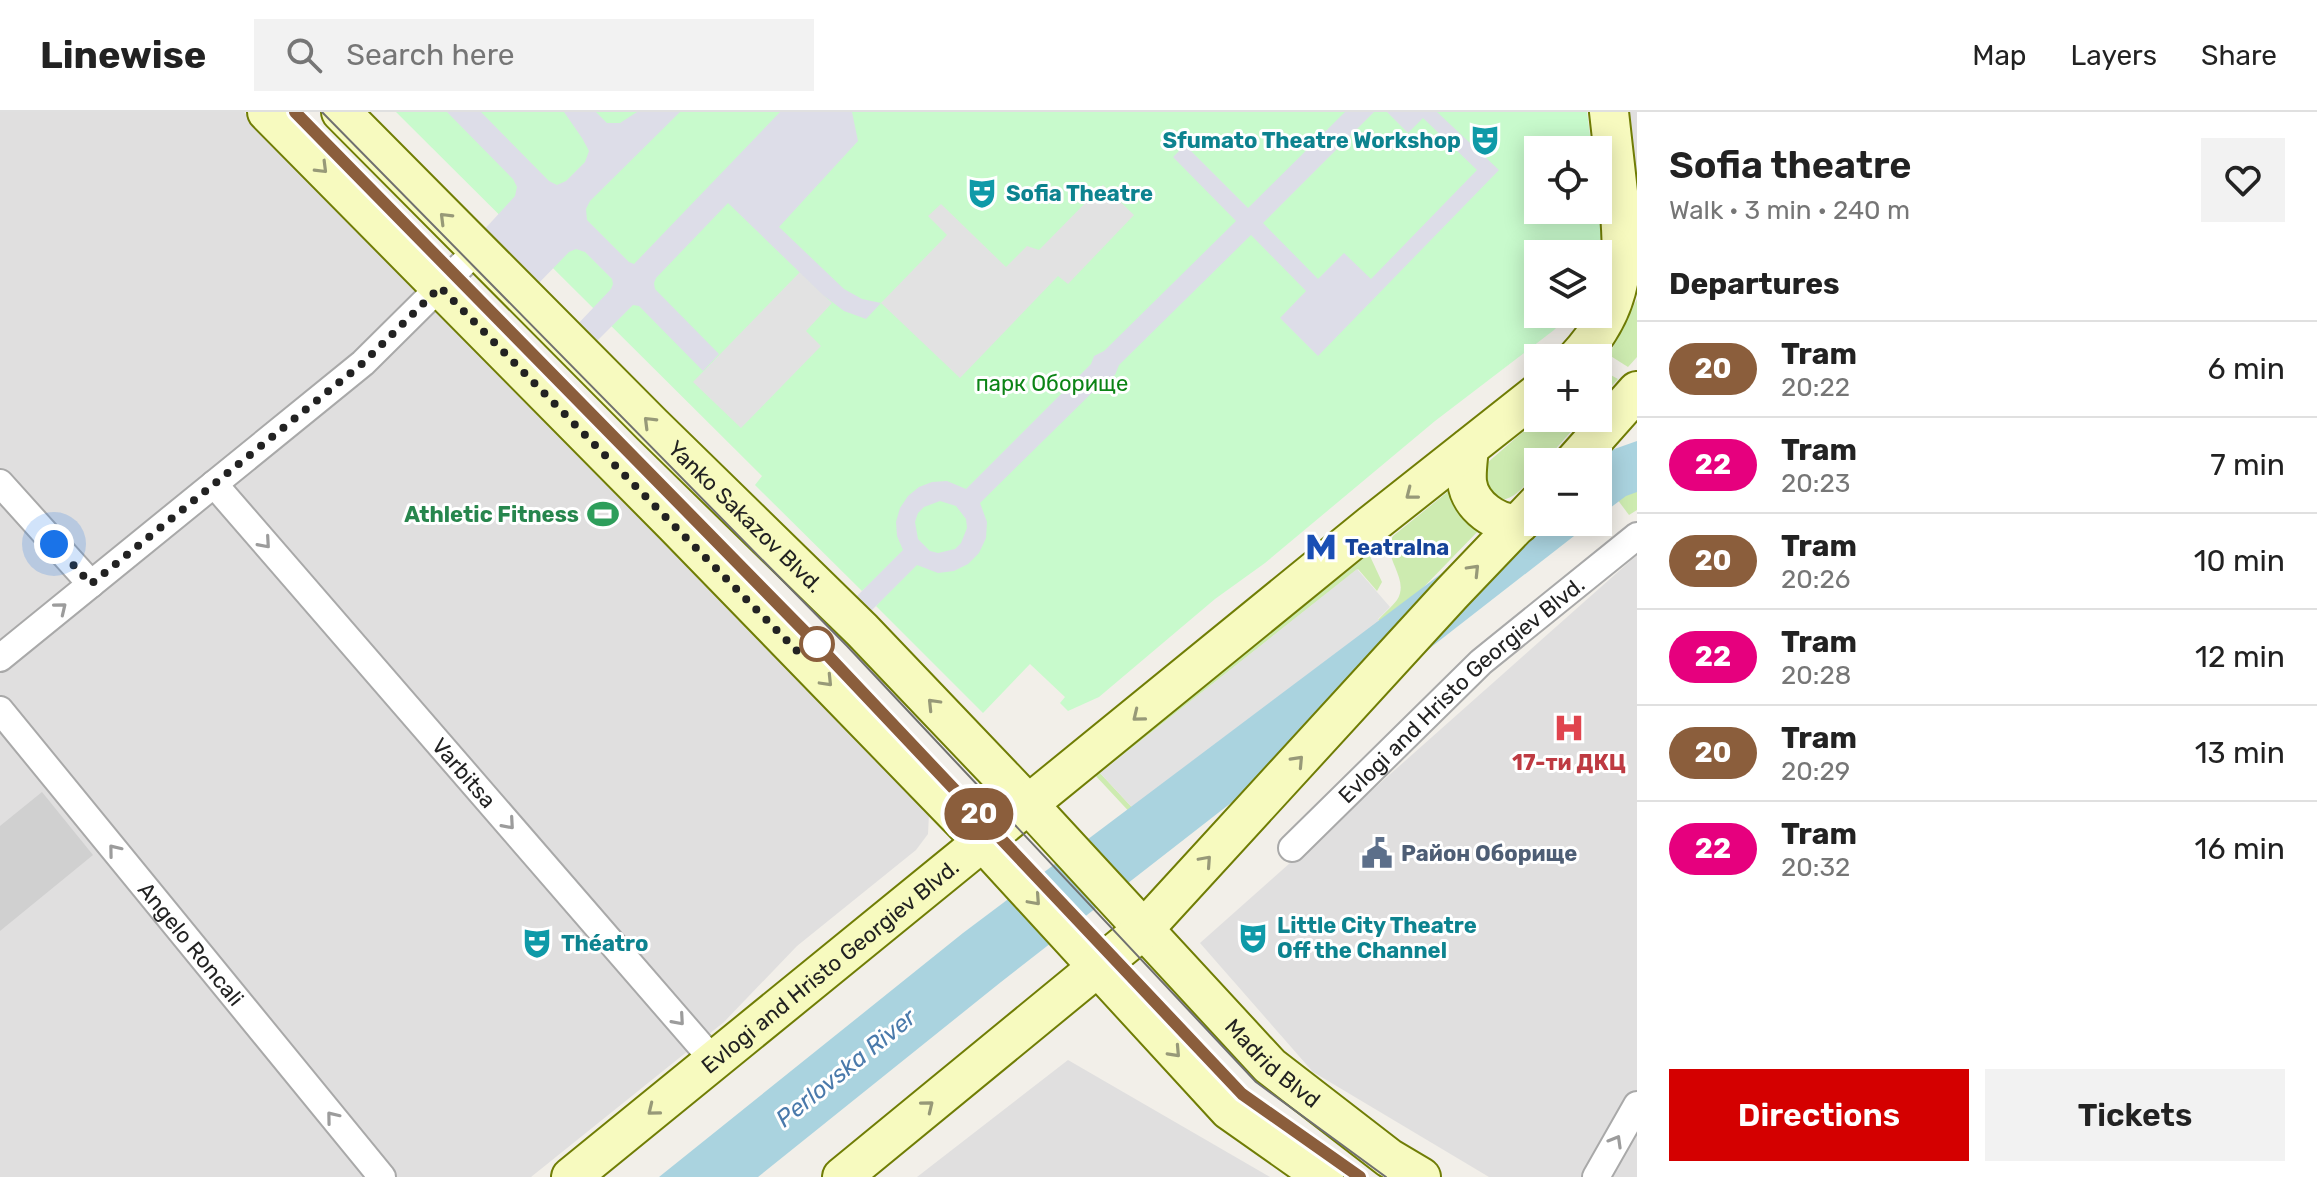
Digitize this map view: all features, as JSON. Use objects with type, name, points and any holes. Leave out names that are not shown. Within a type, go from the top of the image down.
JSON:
[{"type":"main road","points":[[267,112],[983,842],[1229,1110],[1324,1177]]},
{"type":"main road","name":"Yanko Sakazov Blvd.","points":[[341,112],[652,425],[862,630],[1144,929]]},
{"type":"main road","points":[[1587,344],[1606,318],[1630,261],[1622,235],[1609,112]]},
{"type":"main road","points":[[1586,448],[1637,391]]},
{"type":"main road","name":"Evlogi and Hristo Georgiev Blvd.","points":[[571,1177],[1371,525],[1524,404]]},
{"type":"main road","points":[[1469,448],[1467,482],[1479,506],[1498,520],[1510,524],[1524,516]]},
{"type":"main road","points":[[842,1177],[1144,929],[1524,518]]},
{"type":"main road","name":"Madrid Blvd","points":[[1144,929],[1270,1066],[1396,1171]]},
{"type":"street","points":[[0,658],[363,363],[477,250]]},
{"type":"street","points":[[0,483],[91,584]]},
{"type":"street","name":"Varbitsa","points":[[214,484],[714,1061]]},
{"type":"street","name":"Evlogi and Hristo Georgiev Blvd.","points":[[1292,848],[1481,662],[1637,536]]},
{"type":"street","name":"Angelo Roncali","points":[[0,710],[382,1177]]},
{"type":"street","points":[[1596,1177],[1637,1105]]},
{"type":"shaded area","points":[[0,112],[244,112],[919,796],[929,814],[928,834],[916,850],[797,946],[724,1022],[531,1177],[0,1177]]},
{"type":"shaded area","points":[[447,112],[481,112],[549,181],[557,185],[566,181],[585,162],[589,151],[564,112],[596,112],[607,123],[620,123],[637,112],[680,112],[590,201],[586,209],[587,220],[634,264],[780,112],[852,112],[858,141],[779,227],[844,289],[862,299],[881,303],[866,319],[844,311],[823,295],[728,203],[654,283],[655,289],[719,354],[703,371],[639,306],[633,305],[594,344],[576,326],[611,289],[612,279],[585,252],[576,249],[569,252],[536,286],[482,232],[515,196],[517,187],[513,179]]},
{"type":"shaded area","points":[[1345,112],[1374,112],[1263,223],[1318,279],[1344,253],[1371,279],[1477,170],[1423,118],[1408,133],[1387,112],[1437,112],[1499,170],[1318,356],[1280,318],[1306,291],[1251,235],[1119,365],[1115,375],[1106,379],[980,503],[987,522],[986,538],[979,553],[968,564],[954,571],[938,573],[917,565],[869,613],[855,598],[903,550],[897,536],[896,522],[908,496],[932,482],[947,481],[966,489],[1091,364],[1094,356],[1104,351],[1236,221],[1173,157],[1185,145],[1248,208]],"holes":[[[940,501],[956,506],[966,519],[967,528],[961,543],[955,549],[938,553],[930,551],[918,539],[915,522],[918,513]]]},
{"type":"shaded area","points":[[1625,112],[1637,112],[1637,205]]},
{"type":"shaded area","points":[[1103,185],[1134,215],[1068,284],[1058,276],[960,378],[881,303],[947,235],[928,216],[941,204],[1006,267],[1027,246],[1039,250]]},
{"type":"shaded area","points":[[800,272],[832,303],[806,331],[821,346],[741,428],[693,382]]},
{"type":"shaded area","points":[[1637,555],[1637,1177],[1489,1177],[1313,1072],[1200,943]]},
{"type":"shaded area","points":[[1357,569],[1390,607],[1378,619],[1382,624],[1167,845],[1100,773]]},
{"type":"shaded area","points":[[42,792],[93,855],[0,931],[0,826]]},
{"type":"shaded area","points":[[1068,1060],[1270,1177],[917,1177]]},
{"type":"green space","name":"парк Оборище","points":[[396,112],[1587,112],[1590,136],[1524,136],[1524,224],[1600,224],[1600,240],[1524,240],[1524,328],[1556,328],[1536,344],[1524,344],[1524,353],[1435,421],[1265,563],[1215,599],[1099,697],[1068,711],[1060,703],[1065,697],[1030,664],[983,713],[876,606],[883,598],[870,584],[862,591],[755,485],[762,476]]},
{"type":"green space","points":[[1637,299],[1637,357],[1628,367],[1612,357],[1612,349]]},
{"type":"green space","points":[[1524,431],[1571,432],[1556,448],[1524,448],[1524,485],[1508,498],[1493,500],[1479,470]]},
{"type":"green space","points":[[1637,453],[1637,510],[1629,515],[1612,492],[1612,482]]},
{"type":"green space","points":[[1450,490],[1482,527],[1385,627],[1378,620],[1395,603],[1400,592],[1390,552],[1393,536]]},
{"type":"green space","points":[[1369,554],[1382,582],[1377,591],[1358,569],[1100,773],[1167,845],[1163,848],[1094,774]]},
{"type":"water","points":[[1637,441],[1637,492],[1612,506],[1612,450]]},
{"type":"water","name":"Perlovska River","points":[[1524,512],[1524,536],[1574,536],[1001,982],[758,1177],[659,1177],[963,933]]},
{"type":"tram line","points":[[295,112],[817,644],[1242,1094],[1360,1177]]},
{"type":"tram line","name":"20","points":[[295,112],[817,644],[1242,1094],[1360,1177]]},
{"type":"tram line","points":[[322,112],[847,646],[1256,1082],[1386,1177]]},
{"type":"place","name":"Sfumato Theatre Workshop","points":[[1485,140]]},
{"type":"place","name":"Sofia Theatre","points":[[982,193]]},
{"type":"place","name":"Athletic Fitness","points":[[603,514]]},
{"type":"place","name":"Teatralna","points":[[1321,547]]},
{"type":"place","name":"17-ти ДКЦ","points":[[1569,728]]},
{"type":"place","name":"Район Оборище","points":[[1377,853]]},
{"type":"place","name":"Little City Theatre Off the Channel","points":[[1253,938]]},
{"type":"place","name":"Théatro","points":[[537,943]]},
{"type":"route","points":[[54,544],[91,584],[363,363],[440,287],[802,656],[817,644]]}]
